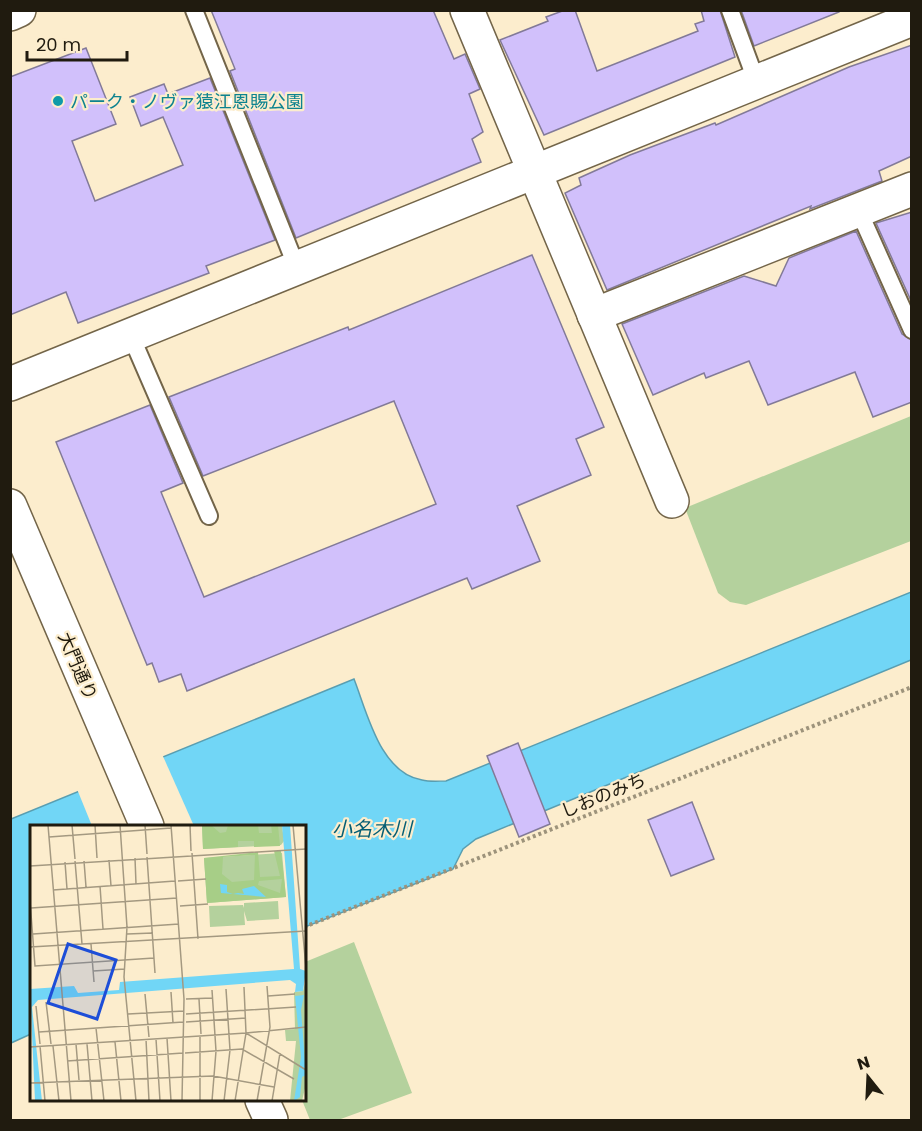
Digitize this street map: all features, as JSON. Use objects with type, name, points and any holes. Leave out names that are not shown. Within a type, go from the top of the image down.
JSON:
[{"type":"street","points":[[10,14],[19,10]]},
{"type":"street","points":[[467,10],[533,173],[672,501]]},
{"type":"street","points":[[10,384],[912,20]]},
{"type":"street","points":[[594,315],[912,189]]},
{"type":"street","name":"大門通り","points":[[10,506],[147,825]]},
{"type":"street","points":[[262,1101],[271,1120]]},
{"type":"lane","points":[[194,10],[297,268]]},
{"type":"lane","points":[[730,10],[757,83]]},
{"type":"lane","points":[[858,209],[912,330]]},
{"type":"lane","points":[[131,336],[209,516]]},
{"type":"path","name":"しおのみち","points":[[306,926],[912,687]]},
{"type":"green space","points":[[911,416],[911,541],[746,605],[730,602],[718,593],[685,508]]},
{"type":"green space","points":[[354,942],[412,1093],[338,1120],[310,1120],[302,1101],[306,1101],[306,962]]},
{"type":"water","name":"小名木川","points":[[911,592],[911,660],[476,839],[463,849],[453,869],[306,927],[306,825],[30,825],[30,1034],[11,1043],[11,819],[354,679],[377,739],[395,766],[408,775],[422,780],[446,781]]},
{"type":"pier","points":[[162,754],[194,825],[92,825],[77,789]]},
{"type":"building","points":[[211,10],[433,10],[454,59],[465,54],[480,89],[469,94],[483,132],[472,139],[481,162],[296,238],[230,71],[235,69]]},
{"type":"building","points":[[565,10],[575,10],[597,71],[698,31],[695,24],[704,21],[701,10],[720,10],[735,57],[544,135],[500,40],[548,21],[546,17]]},
{"type":"building","points":[[741,10],[839,10],[839,12],[754,46]]},
{"type":"building","points":[[912,45],[912,156],[879,171],[882,181],[810,209],[811,206],[607,290],[565,193],[581,185],[579,178],[630,155],[715,123],[716,125],[849,67]]},
{"type":"building","points":[[86,48],[116,124],[72,141],[95,201],[183,165],[163,117],[141,126],[130,97],[164,84],[168,94],[210,78],[275,240],[206,266],[209,273],[78,323],[66,292],[10,315],[10,77]]},
{"type":"building","points":[[912,212],[912,303],[876,223]]},
{"type":"building","points":[[856,231],[902,334],[912,340],[912,402],[873,417],[855,372],[768,405],[749,361],[706,378],[704,373],[653,395],[622,324],[744,276],[776,286],[789,258]]},
{"type":"building","points":[[532,255],[604,427],[576,439],[591,475],[517,506],[540,561],[472,589],[467,578],[187,691],[181,674],[159,682],[152,663],[147,665],[56,442],[150,405],[183,483],[161,492],[204,597],[436,504],[394,401],[203,476],[169,397],[348,327],[349,330]]},
{"type":"building","points":[[518,743],[550,824],[519,837],[487,756]]},
{"type":"building","points":[[692,802],[714,859],[671,876],[648,820]]},
{"type":"place","name":"パーク・ノヴァ猿江恩賜公園","points":[[58,101]]}]
